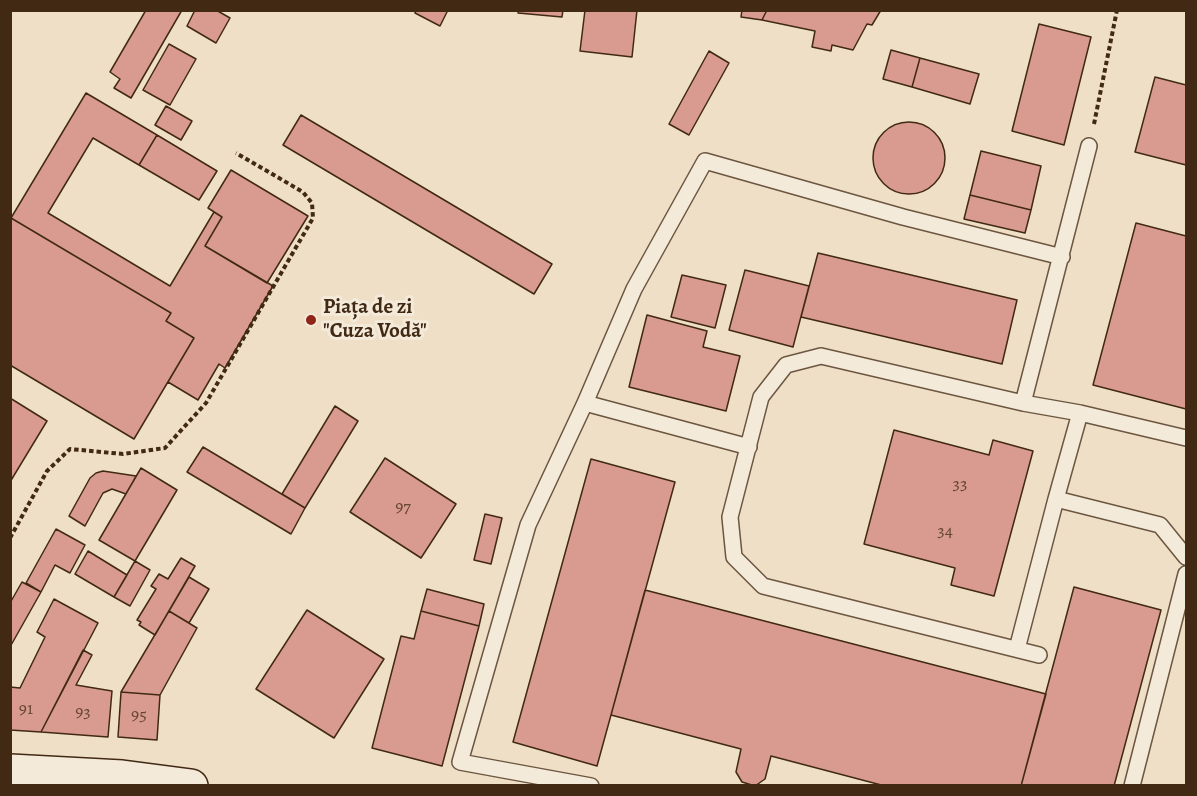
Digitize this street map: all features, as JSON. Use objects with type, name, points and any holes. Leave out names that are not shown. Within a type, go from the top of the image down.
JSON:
[{"type":"main road","points":[[10,771],[131,778],[191,786]]},
{"type":"lane","points":[[1023,403],[1089,146]]},
{"type":"lane","points":[[591,786],[460,762],[528,525],[585,403],[634,289],[705,161],[903,217],[1062,257]]},
{"type":"lane","points":[[1039,655],[763,586],[734,557],[730,517],[761,397],[786,365],[821,356],[1186,438]]},
{"type":"lane","points":[[585,403],[749,447]]},
{"type":"lane","points":[[1017,649],[1080,413]]},
{"type":"lane","points":[[1056,499],[1160,525],[1186,557]]},
{"type":"lane","points":[[1132,786],[1186,574]]},
{"type":"path","points":[[1089,146],[1117,10]]},
{"type":"path","points":[[10,538],[47,471],[70,449],[123,454],[165,448],[206,403],[313,218],[312,203],[303,192],[236,153]]},
{"type":"building","points":[[146,10],[182,10],[131,98],[114,88],[120,79],[110,72]]},
{"type":"building","points":[[195,10],[216,10],[230,18],[216,43],[187,26]]},
{"type":"building","points":[[416,10],[448,10],[440,26],[415,13]]},
{"type":"building","points":[[519,10],[563,10],[562,17],[518,13]]},
{"type":"building","points":[[585,10],[637,10],[632,57],[580,51]]},
{"type":"building","points":[[742,10],[767,10],[762,20],[741,17]]},
{"type":"building","points":[[767,10],[881,10],[872,25],[867,24],[853,50],[832,45],[831,51],[812,47],[815,31],[762,20]]},
{"type":"building","points":[[1039,24],[1091,37],[1064,145],[1012,131]]},
{"type":"building","points":[[169,44],[196,59],[170,105],[143,90]]},
{"type":"building","points":[[891,50],[920,58],[912,87],[883,79]]},
{"type":"building","points":[[709,51],[729,63],[689,135],[669,124]]},
{"type":"building","points":[[920,58],[979,74],[970,104],[912,87]]},
{"type":"building","points":[[1155,77],[1186,85],[1186,165],[1135,152]]},
{"type":"building","points":[[86,93],[157,135],[139,165],[93,138],[48,213],[170,286],[214,212],[222,217],[205,246],[273,286],[225,368],[219,364],[198,400],[168,382],[194,338],[166,321],[171,313],[11,218]]},
{"type":"building","points":[[166,106],[192,121],[181,140],[155,125]]},
{"type":"building","points":[[301,115],[552,264],[534,294],[283,145]]},
{"type":"building","points":[[909,122],[929,128],[939,138],[945,158],[939,178],[929,188],[909,194],[889,188],[879,178],[873,158],[879,138],[889,128]]},
{"type":"building","points":[[157,135],[217,171],[199,200],[139,165]]},
{"type":"building","points":[[981,151],[1041,166],[1031,210],[970,195]]},
{"type":"building","points":[[231,170],[308,216],[267,283],[205,246],[222,217],[208,208]]},
{"type":"building","points":[[970,195],[1031,210],[1025,233],[964,219]]},
{"type":"building","points":[[11,218],[171,313],[166,321],[194,338],[134,439],[10,365]]},
{"type":"building","points":[[1136,223],[1186,236],[1186,409],[1093,385]]},
{"type":"building","points":[[818,253],[1017,300],[1002,364],[801,317]]},
{"type":"building","points":[[745,270],[809,286],[793,347],[729,330]]},
{"type":"building","points":[[682,275],[726,285],[715,328],[671,317]]},
{"type":"building","points":[[647,315],[707,331],[703,347],[740,356],[726,411],[629,387]]},
{"type":"building","points":[[10,398],[47,421],[10,482]]},
{"type":"building","points":[[335,406],[358,421],[305,508],[282,494]]},
{"type":"building","points":[[894,430],[989,455],[993,440],[1033,451],[994,596],[951,585],[955,568],[864,544]]},
{"type":"building","points":[[203,447],[305,508],[291,534],[187,472]]},
{"type":"building","points":[[385,458],[456,504],[421,558],[350,512]]},
{"type":"building","points":[[591,459],[675,482],[597,766],[513,742]]},
{"type":"building","points":[[141,468],[177,490],[135,561],[99,540]]},
{"type":"building","points":[[103,471],[136,476],[126,494],[112,489],[103,493],[85,526],[69,516],[90,478]]},
{"type":"building","points":[[485,514],[502,518],[491,564],[474,560]]},
{"type":"building","points":[[56,529],[85,545],[70,573],[55,565],[41,592],[26,583]]},
{"type":"building","points":[[88,551],[127,575],[114,597],[75,574]]},
{"type":"building","points":[[181,558],[195,566],[155,635],[139,625],[141,622],[137,620],[156,589],[151,586],[159,574],[168,579]]},
{"type":"building","points":[[135,561],[150,570],[130,606],[114,597]]},
{"type":"building","points":[[189,577],[209,589],[189,623],[169,611]]},
{"type":"building","points":[[22,582],[41,592],[10,647],[10,603]]},
{"type":"building","points":[[1074,587],[1161,610],[1114,786],[1021,786]]},
{"type":"building","points":[[427,589],[484,604],[479,626],[421,611]]},
{"type":"building","points":[[645,590],[1046,694],[1021,786],[885,786],[771,756],[765,779],[755,786],[742,782],[736,772],[741,749],[611,715]]},
{"type":"building","points":[[54,599],[98,623],[41,732],[10,730],[10,687],[20,688],[45,637],[37,632]]},
{"type":"building","points":[[307,610],[384,659],[334,738],[256,689]]},
{"type":"building","points":[[169,611],[197,628],[160,695],[121,692]]},
{"type":"building","points":[[421,611],[479,626],[442,766],[372,748],[401,636],[414,639]]},
{"type":"building","points":[[83,650],[92,655],[76,685],[112,691],[108,737],[41,732]]},
{"type":"building","points":[[121,692],[160,695],[157,740],[118,737]]},
{"type":"place","name":"Piața de zi \"Cuza Vodă\"","points":[[311,320]]}]
